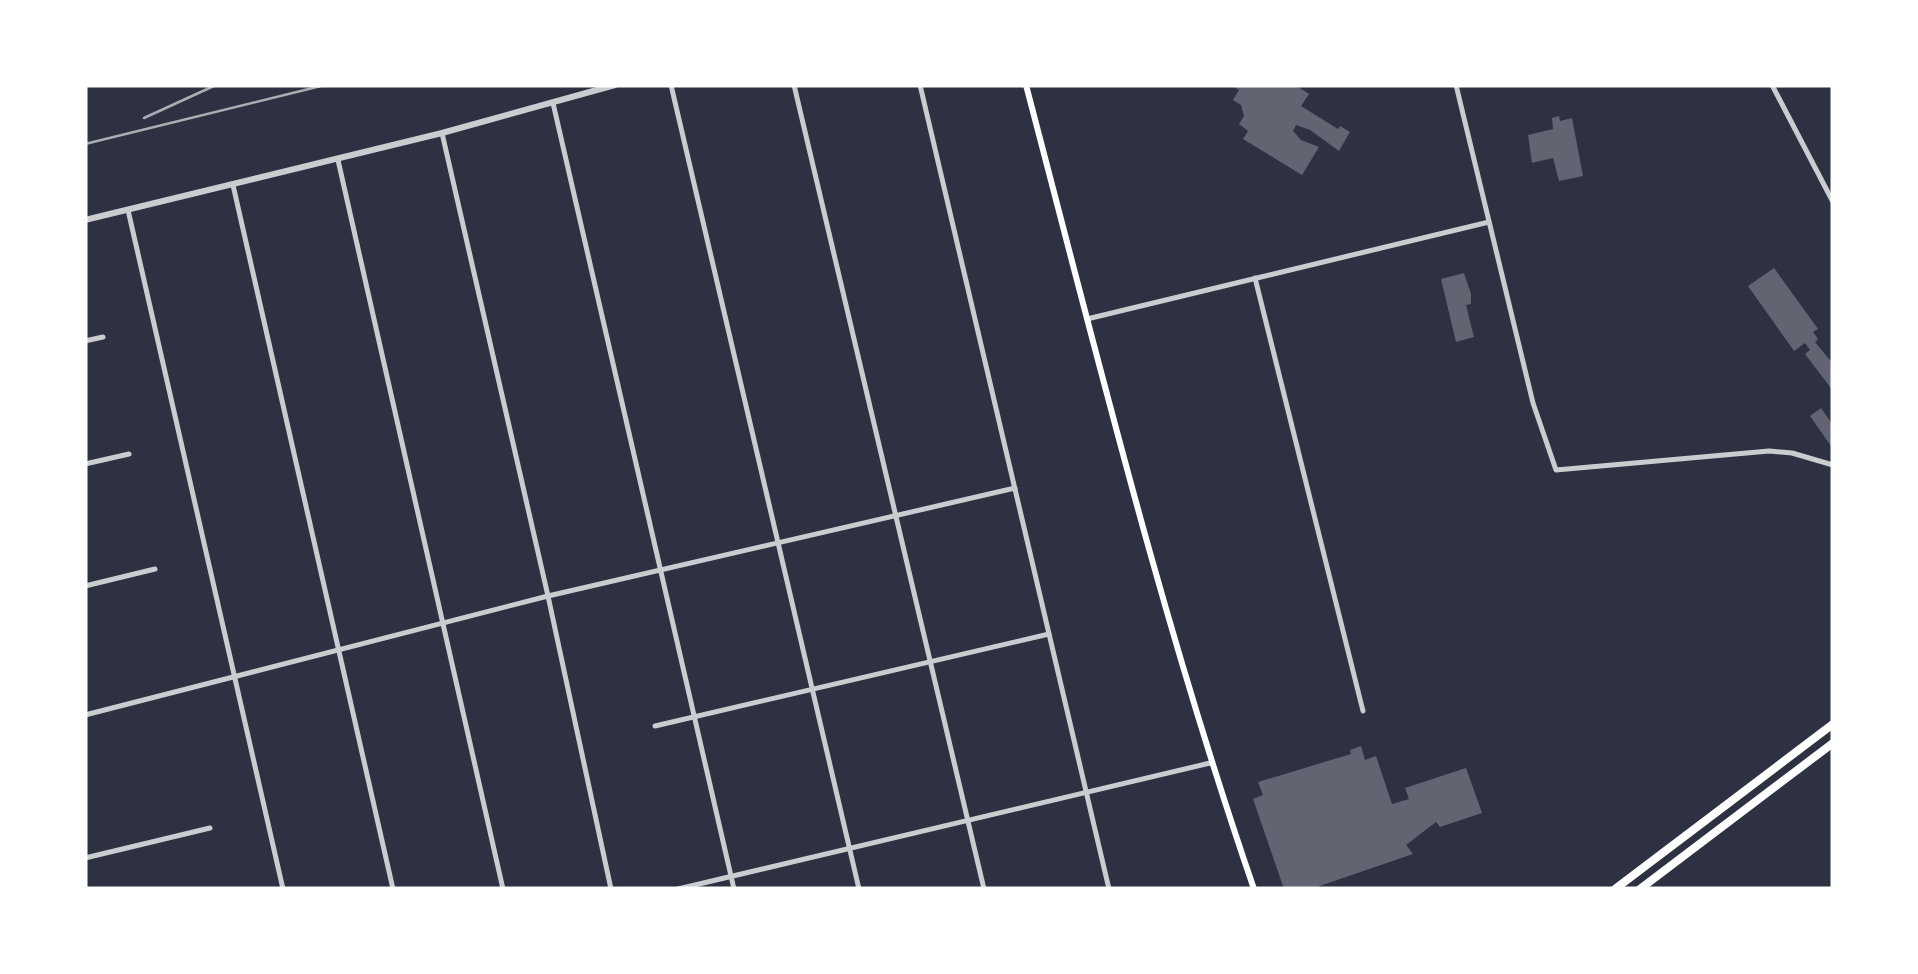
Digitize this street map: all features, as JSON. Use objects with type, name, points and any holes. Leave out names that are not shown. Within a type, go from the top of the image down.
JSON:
[{"type":"main road","points":[[1026,85],[1210,763],[1254,889]]},
{"type":"main road","points":[[1615,889],[1833,724]]},
{"type":"main road","points":[[1640,889],[1833,742]]},
{"type":"street","points":[[85,220],[338,160],[615,85]]},
{"type":"street","points":[[670,85],[859,889]]},
{"type":"street","points":[[794,85],[984,889]]},
{"type":"street","points":[[920,85],[1110,889]]},
{"type":"street","points":[[1456,85],[1532,403],[1556,470],[1769,452],[1792,453],[1833,465]]},
{"type":"street","points":[[1772,85],[1833,202]]},
{"type":"street","points":[[553,104],[734,889]]},
{"type":"street","points":[[442,133],[611,889]]},
{"type":"street","points":[[338,160],[504,889]]},
{"type":"street","points":[[233,184],[393,889]]},
{"type":"street","points":[[128,210],[283,889]]},
{"type":"street","points":[[1088,319],[1489,222]]},
{"type":"street","points":[[1255,278],[1363,711]]},
{"type":"street","points":[[85,341],[103,336]]},
{"type":"street","points":[[85,464],[129,454]]},
{"type":"street","points":[[85,715],[548,596],[1015,488]]},
{"type":"street","points":[[85,586],[154,569]]},
{"type":"street","points":[[655,726],[1049,634]]},
{"type":"street","points":[[678,889],[1210,763]]},
{"type":"street","points":[[85,858],[210,828]]},
{"type":"building","points":[[1231,85],[1295,85],[1309,94],[1301,106],[1350,132],[1339,151],[1296,125],[1293,131],[1301,140],[1319,147],[1302,175],[1243,139],[1248,131],[1239,124],[1244,116],[1241,105],[1233,100],[1239,90]]},
{"type":"building","points":[[1559,116],[1560,121],[1572,118],[1583,176],[1559,181],[1553,158],[1532,163],[1528,135],[1553,129],[1552,118]]},
{"type":"building","points":[[1774,268],[1818,329],[1813,332],[1818,339],[1815,342],[1833,364],[1833,391],[1805,354],[1810,350],[1805,343],[1794,351],[1748,286]]},
{"type":"building","points":[[1464,273],[1471,294],[1471,304],[1466,305],[1474,337],[1456,342],[1441,279]]},
{"type":"building","points":[[1821,408],[1833,425],[1833,449],[1810,416]]},
{"type":"building","points":[[1361,746],[1365,760],[1376,756],[1392,804],[1409,799],[1405,788],[1466,768],[1482,813],[1440,827],[1436,822],[1406,845],[1413,854],[1311,889],[1284,889],[1253,799],[1263,795],[1258,782],[1351,754],[1350,750]]},
{"type":"railway","points":[[144,118],[216,85]]},
{"type":"railway","points":[[85,144],[325,85]]}]
